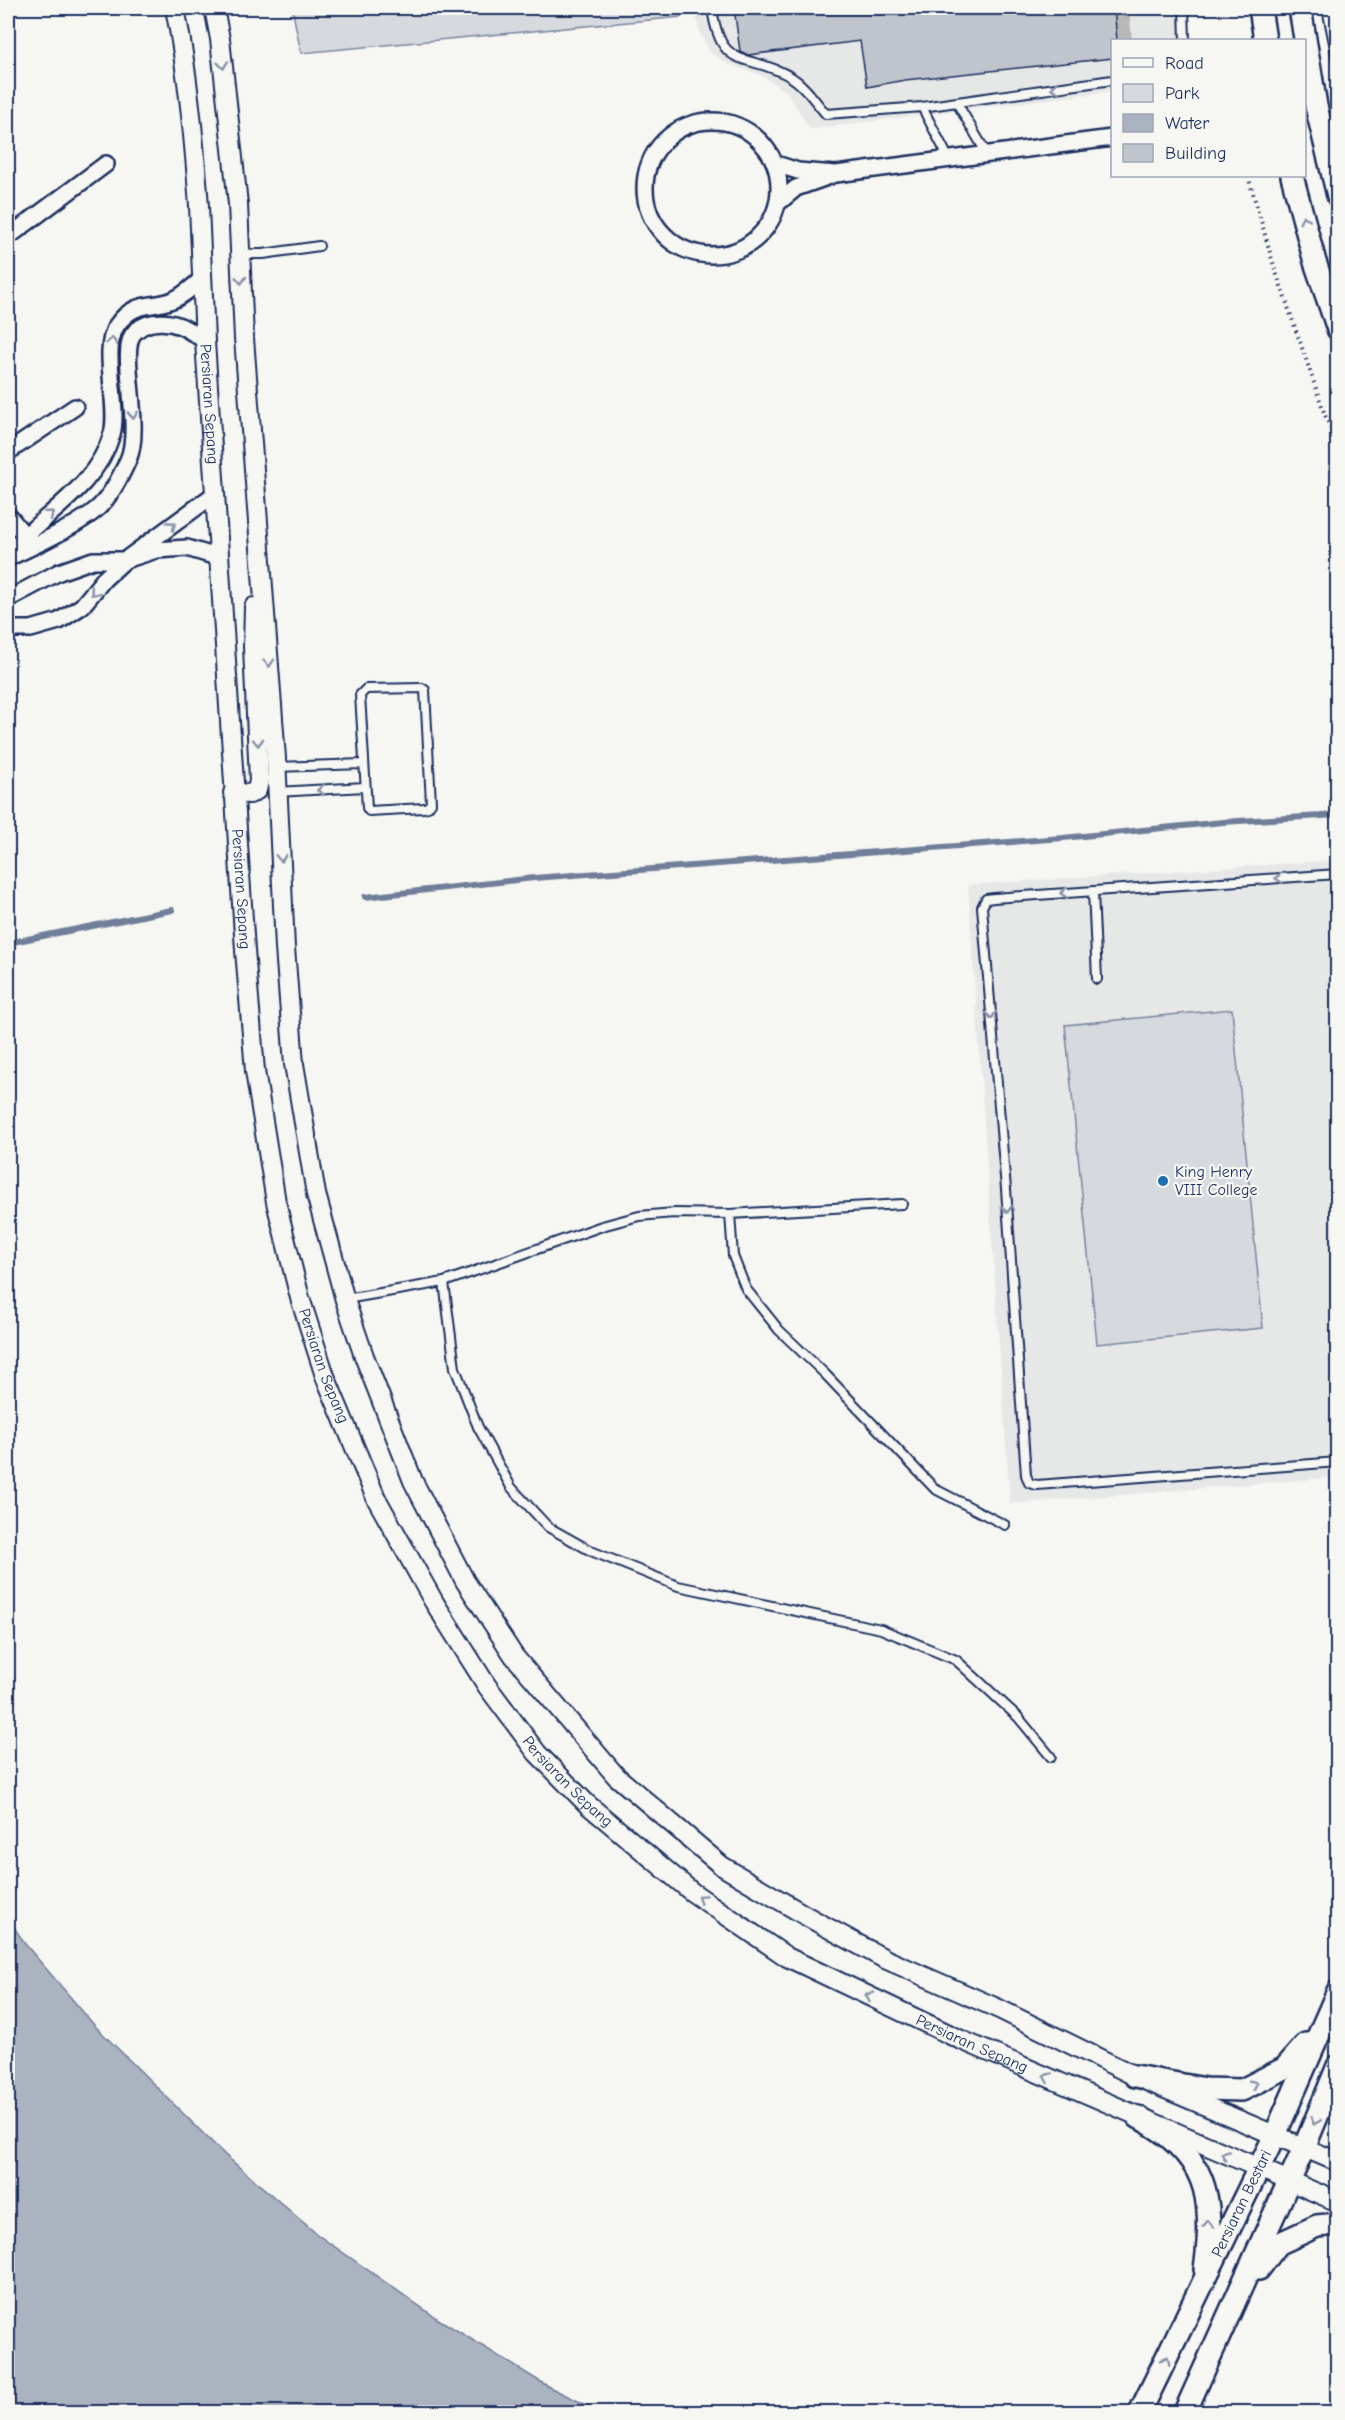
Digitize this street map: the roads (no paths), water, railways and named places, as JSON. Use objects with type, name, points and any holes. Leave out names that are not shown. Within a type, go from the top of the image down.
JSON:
[{"type":"main road","points":[[1260,8],[1265,39]]},
{"type":"main road","points":[[1300,8],[1305,39]]},
{"type":"main road","points":[[1306,45],[1316,106],[1338,196]]},
{"type":"main road","points":[[1291,179],[1338,329]]},
{"type":"main road","points":[[1316,262],[1338,276]]},
{"type":"main road","name":"Persiaran Bestari","points":[[1140,2412],[1275,2135],[1318,2031],[1338,1990]]},
{"type":"main road","points":[[1135,2076],[1205,2089],[1242,2090],[1285,2068],[1318,2031]]},
{"type":"main road","name":"Persiaran Bestari","points":[[1185,2412],[1289,2182],[1338,2066]]},
{"type":"main road","points":[[1138,2116],[1161,2129],[1186,2154],[1202,2177],[1209,2204],[1204,2282]]},
{"type":"main road","points":[[1239,2294],[1278,2244],[1317,2226],[1338,2224]]},
{"type":"street","name":"Persiaran Sepang","points":[[175,8],[183,44],[192,116],[233,793],[255,1071],[276,1202],[300,1298],[326,1376],[376,1498],[434,1602],[487,1686],[537,1753],[587,1804],[692,1892],[787,1957],[959,2039],[1338,2202]]},
{"type":"street","points":[[214,8],[220,39],[238,204],[255,494],[276,767],[285,948],[294,1064],[316,1194],[345,1300],[364,1356],[413,1481],[465,1581],[514,1656],[616,1776],[722,1866],[885,1959],[999,2009],[1135,2076],[1338,2162]]},
{"type":"street","points":[[1257,39],[1260,8]]},
{"type":"street","points":[[706,121],[724,122],[742,128],[757,138],[776,164],[779,180],[778,203],[771,220],[760,235],[745,246],[728,253],[710,255],[691,252],[674,244],[656,224],[645,199],[645,180],[649,162],[658,147],[672,133],[688,125],[706,121]]},
{"type":"street","points":[[776,164],[798,171],[836,174],[1111,138]]},
{"type":"street","points":[[8,237],[106,164]]},
{"type":"street","points":[[778,203],[796,188],[836,174]]},
{"type":"street","points":[[29,540],[52,513],[79,488],[92,471],[112,433],[110,350],[114,328],[140,306],[163,303],[177,298],[203,278]]},
{"type":"street","points":[[8,556],[29,540],[98,507],[127,462],[134,436],[128,351],[132,335],[146,324],[164,321],[183,326],[206,341]]},
{"type":"street","points":[[8,452],[75,407]]},
{"type":"street","points":[[8,629],[31,629],[59,621],[82,606],[104,579],[125,560],[216,493]]},
{"type":"street","points":[[233,793],[250,794],[257,790],[260,781],[253,647],[255,494]]},
{"type":"street","points":[[8,515],[29,540]]},
{"type":"street","points":[[8,599],[59,572],[93,560],[125,560],[156,550],[187,548],[220,558]]},
{"type":"lane","points":[[712,8],[715,27],[726,50],[734,56],[790,76],[801,84],[826,114],[957,103],[1111,80]]},
{"type":"lane","points":[[1184,8],[1185,39]]},
{"type":"lane","points":[[1327,8],[1338,64]]},
{"type":"lane","points":[[957,103],[988,156]]},
{"type":"lane","points":[[922,107],[950,160]]},
{"type":"lane","points":[[240,254],[263,254],[319,246]]},
{"type":"lane","points":[[422,688],[425,690],[431,804],[429,807],[369,811],[365,787],[360,695],[362,691],[422,688]]},
{"type":"lane","points":[[276,767],[363,764]]},
{"type":"lane","points":[[277,792],[365,787]]},
{"type":"lane","points":[[1338,874],[994,898],[986,899],[982,907],[1005,1177],[1026,1475],[1029,1483],[1037,1485],[1338,1462]]},
{"type":"lane","points":[[1093,891],[1097,979]]},
{"type":"lane","points":[[345,1300],[444,1282],[602,1226],[639,1216],[674,1213],[730,1214],[902,1204]]},
{"type":"lane","points":[[730,1214],[732,1256],[746,1289],[779,1330],[825,1374],[935,1489],[1005,1524]]},
{"type":"lane","points":[[444,1282],[455,1368],[478,1427],[511,1487],[548,1527],[591,1551],[678,1586],[881,1629],[956,1660],[1018,1717],[1051,1757]]},
{"type":"water","points":[[8,1918],[25,1944],[95,2026],[225,2155],[318,2235],[435,2317],[549,2387],[601,2412],[8,2412]]},
{"type":"waterway","points":[[365,897],[534,878],[1063,838],[1223,822],[1338,815]]},
{"type":"waterway","points":[[8,943],[172,910]]},
{"type":"place","name":"King Henry VIII College","points":[[1163,1181]]}]
